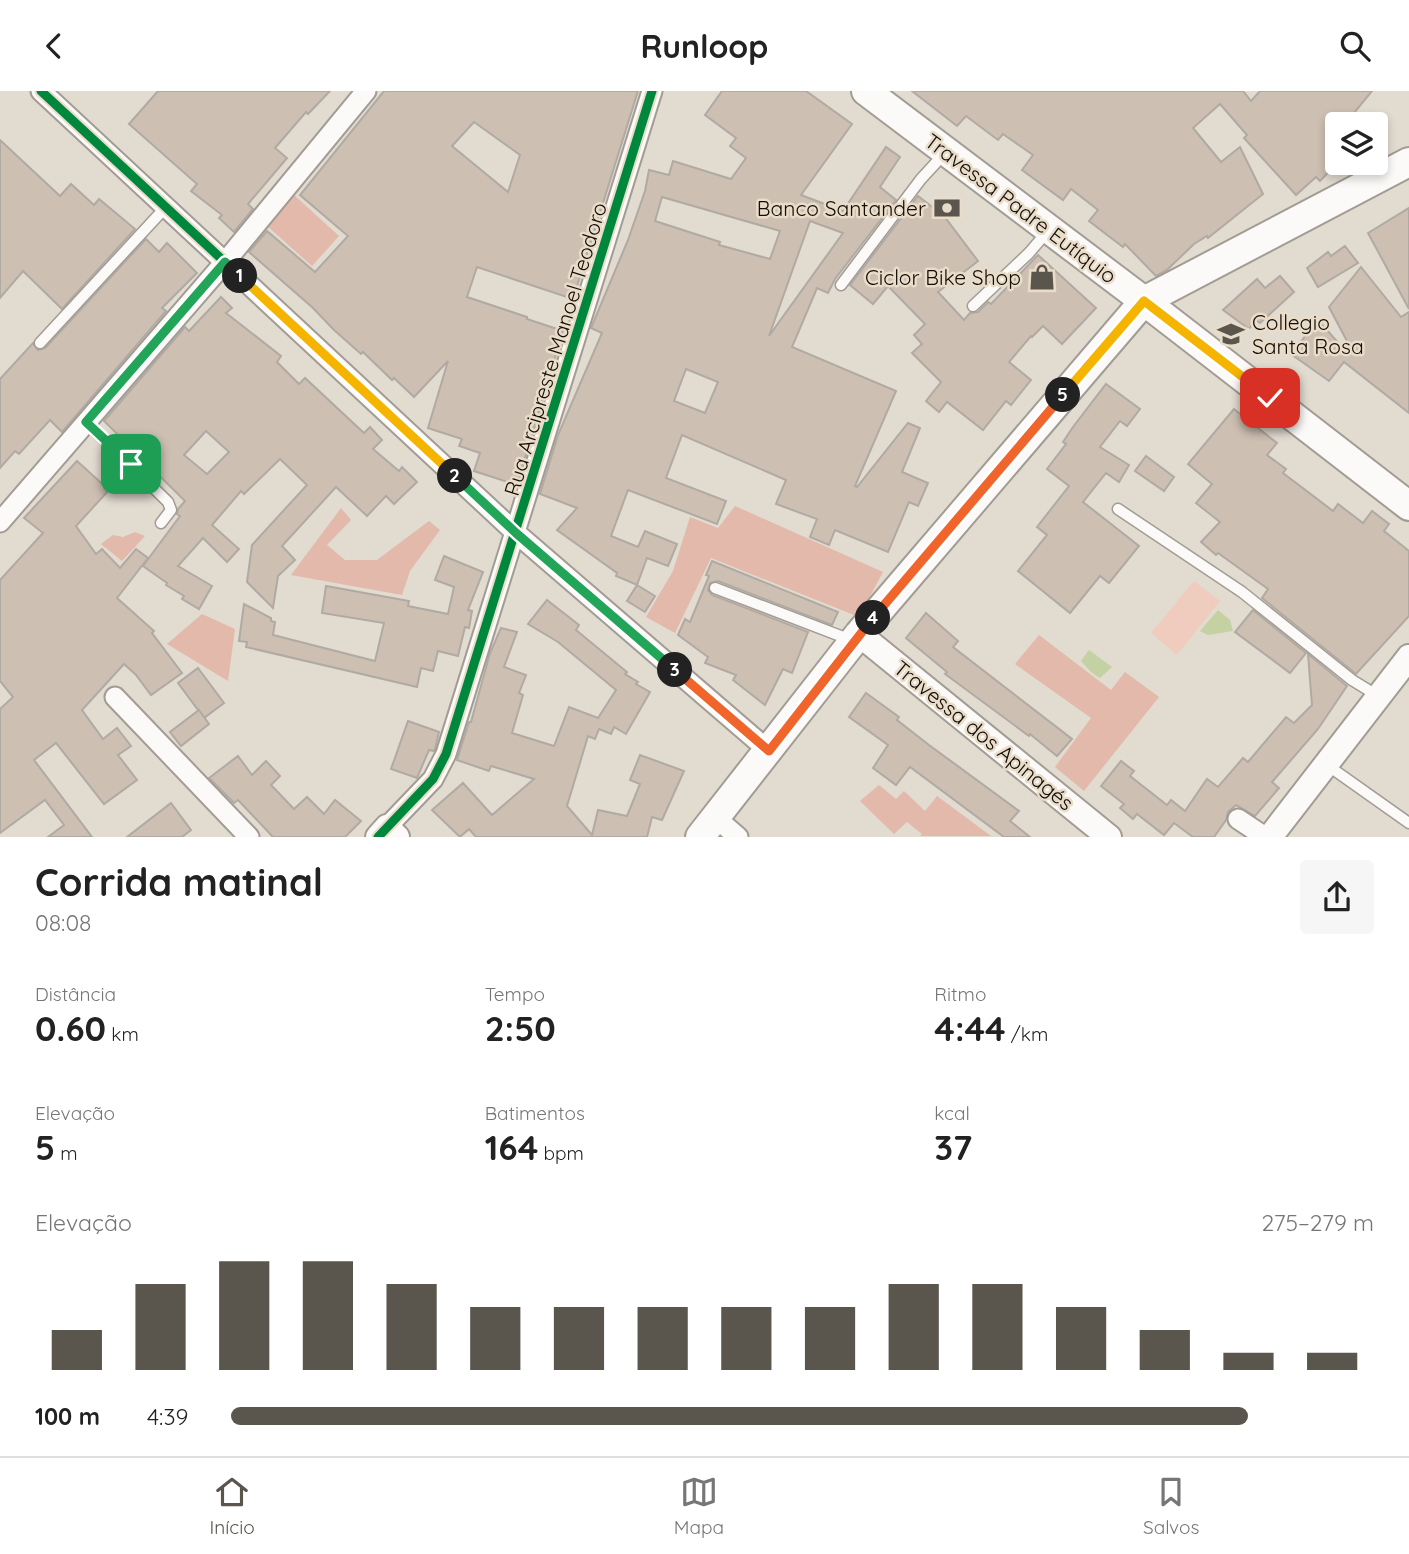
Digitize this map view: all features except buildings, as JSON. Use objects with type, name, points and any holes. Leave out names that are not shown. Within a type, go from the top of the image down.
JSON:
[{"type":"main road","name":"Travessa Padre Eutíquio","points":[[866,91],[1409,506]]},
{"type":"main road","points":[[708,827],[857,638],[1144,301],[1409,162]]},
{"type":"street","points":[[41,91],[516,533],[769,751]]},
{"type":"street","points":[[0,522],[225,262],[366,91]]},
{"type":"street","name":"Rua Arcipreste Manoel Teodoro","points":[[387,833],[433,779],[446,754],[652,91]]},
{"type":"street","name":"Travessa dos Apinagés","points":[[857,638],[1109,837]]},
{"type":"street","points":[[1238,819],[1267,837],[1327,765],[1409,657]]},
{"type":"street","points":[[115,697],[249,837]]},
{"type":"street","points":[[708,827],[738,837]]},
{"type":"lane","points":[[841,285],[920,179],[946,151]]},
{"type":"lane","points":[[40,343],[165,208]]},
{"type":"lane","points":[[973,306],[1029,253],[1049,229]]},
{"type":"lane","points":[[86,422],[168,502],[171,510],[161,523]]},
{"type":"lane","points":[[1118,509],[1242,592],[1352,680],[1378,696]]},
{"type":"lane","points":[[715,588],[857,638]]},
{"type":"lane","points":[[1327,765],[1409,823]]},
{"type":"shaded area","points":[[294,195],[339,236],[312,266],[266,225]]},
{"type":"shaded area","points":[[735,506],[883,572],[859,617],[711,558],[675,633],[646,617],[673,571],[690,517],[718,528]]},
{"type":"shaded area","points":[[341,508],[351,520],[327,545],[345,560],[377,560],[429,521],[440,530],[410,571],[402,595],[291,575]]},
{"type":"shaded area","points":[[135,532],[145,536],[122,561],[101,544],[113,535],[123,537]]},
{"type":"shaded area","points":[[1194,581],[1220,601],[1177,655],[1151,633]]},
{"type":"shaded area","points":[[1218,610],[1230,620],[1233,631],[1208,635],[1200,631]]},
{"type":"shaded area","points":[[202,614],[235,629],[228,681],[167,644]]},
{"type":"shaded area","points":[[1039,635],[1111,690],[1125,672],[1159,697],[1084,791],[1055,767],[1091,718],[1015,664]]},
{"type":"shaded area","points":[[1089,650],[1112,667],[1100,678],[1081,661]]},
{"type":"shaded area","points":[[879,785],[896,799],[904,791],[925,811],[937,796],[991,836],[920,836],[922,834],[907,822],[894,834],[860,801]]},
{"type":"cycle path","points":[[41,91],[516,533],[769,751]]},
{"type":"cycle path","points":[[378,837],[433,779],[446,754],[652,91]]},
{"type":"place","name":"Banco Santander","points":[[947,208]]},
{"type":"place","name":"Ciclor Bike Shop","points":[[1042,277]]},
{"type":"place","name":"Collegio Santa Rosa","points":[[1231,334]]},
{"type":"route","points":[[131,464],[86,422],[225,262],[516,533],[769,751],[859,634],[1144,301],[1270,398]]}]
